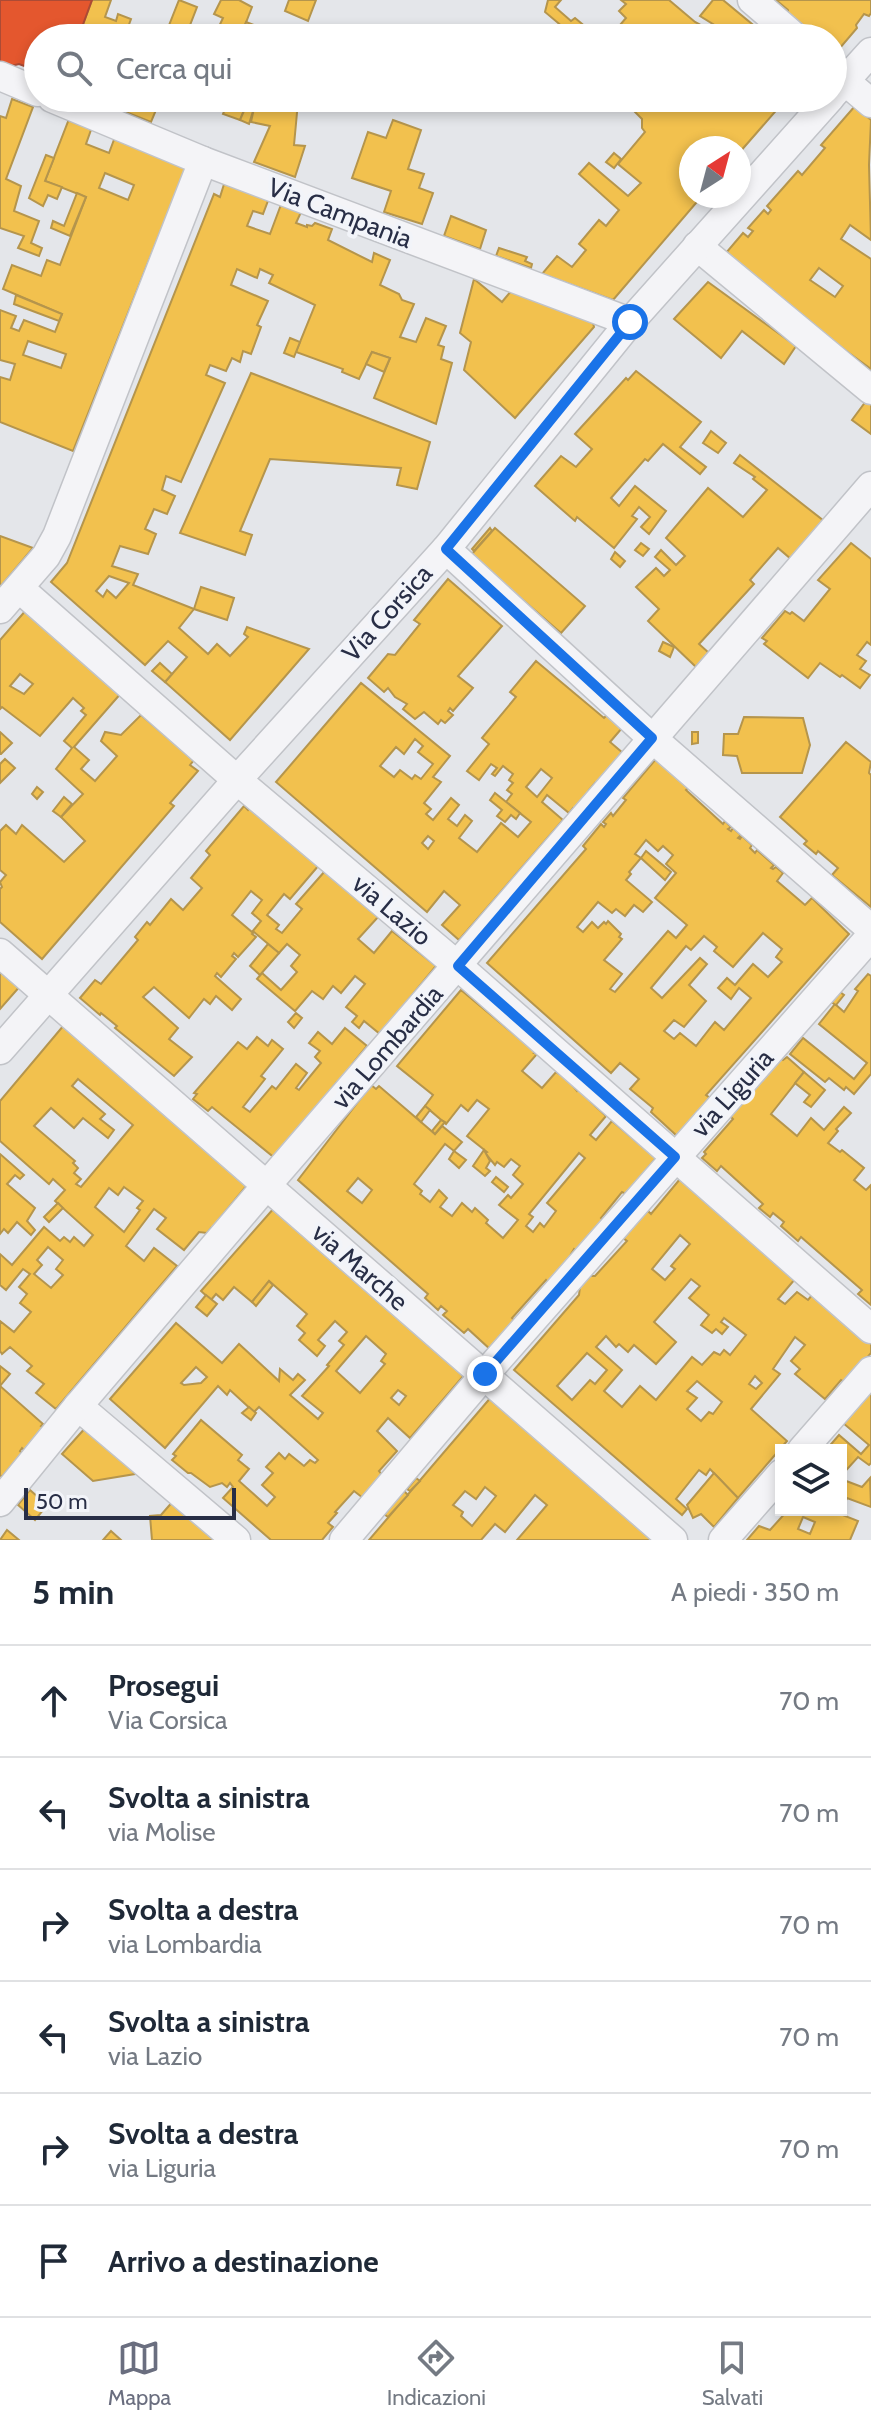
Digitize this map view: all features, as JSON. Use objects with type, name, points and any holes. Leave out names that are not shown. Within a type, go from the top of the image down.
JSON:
[{"type":"street","points":[[752,0],[780,24]]},
{"type":"street","name":"Via Corsica","points":[[847,75],[871,52]]},
{"type":"street","points":[[0,76],[24,86]]},
{"type":"street","points":[[847,92],[871,103]]},
{"type":"street","name":"Via Campania","points":[[86,112],[203,161],[630,322]]},
{"type":"street","name":"Via Corsica","points":[[0,1050],[237,780],[446,549],[630,322],[813,112]]},
{"type":"street","points":[[0,609],[46,556],[57,536],[203,161]]},
{"type":"street","points":[[697,246],[871,390]]},
{"type":"street","name":"via Lombardia","points":[[0,1502],[266,1186],[871,486]]},
{"type":"street","points":[[446,549],[652,738],[871,929]]},
{"type":"street","name":"via Lazio","points":[[19,588],[237,780],[458,966],[871,1329]]},
{"type":"street","name":"via Liguria","points":[[344,1540],[485,1374],[871,936]]},
{"type":"street","points":[[0,953],[47,995]]},
{"type":"street","name":"via Marche","points":[[47,995],[673,1540]]},
{"type":"street","points":[[807,1444],[871,1371]]},
{"type":"street","points":[[78,1406],[236,1540]]},
{"type":"street","points":[[723,1540],[775,1481]]},
{"type":"building: Abitazioni","points":[[92,0],[111,0],[105,17],[116,21],[118,14],[131,19],[129,24],[83,24]]},
{"type":"building: Abitazioni","points":[[179,0],[197,7],[190,24],[170,24]]},
{"type":"building: Abitazioni","points":[[221,0],[239,0],[252,7],[245,24],[220,24],[223,18],[214,14]]},
{"type":"building: Abitazioni","points":[[289,0],[316,0],[308,21],[285,11]]},
{"type":"building: Abitazioni","points":[[548,0],[561,0],[555,7],[571,21],[575,18],[582,24],[559,24],[545,12]]},
{"type":"building: Abitazioni","points":[[621,0],[669,0],[699,24],[621,24],[626,18],[619,11],[626,4]]},
{"type":"building: Abitazioni","points":[[713,0],[723,0],[752,24],[713,24],[700,16]]},
{"type":"building: Abitazioni","points":[[776,0],[871,0],[871,13],[869,16],[864,14],[847,40],[847,24],[797,24],[788,17],[788,10]]},
{"type":"building: Abitazioni","points":[[12,99],[24,104],[24,112],[31,112],[6,179],[21,186],[14,211],[39,221],[31,243],[42,248],[39,256],[18,248],[24,236],[0,228],[0,116],[6,118]]},
{"type":"building: Abitazioni","points":[[855,106],[871,120],[871,240],[850,225],[841,239],[871,259],[871,369],[720,260],[743,233],[748,237],[753,231],[748,228],[764,210],[768,214],[771,210],[767,206],[798,171],[802,175],[825,148],[821,145]],"holes":[[[819,268],[843,286],[835,297],[810,280]]]},
{"type":"building: Abitazioni","points":[[126,112],[155,112],[151,122]]},
{"type":"building: Abitazioni","points":[[224,112],[243,112],[240,120]]},
{"type":"building: Abitazioni","points":[[243,112],[253,112],[249,124],[240,120]]},
{"type":"building: Abitazioni","points":[[253,112],[297,112],[294,145],[305,146],[295,177],[254,162],[270,126],[251,122]]},
{"type":"building: Abitazioni","points":[[635,112],[775,112],[751,139],[751,136],[679,136],[679,208],[692,208],[613,300],[542,274],[557,256],[572,267],[586,250],[579,244],[599,220],[606,226],[619,210],[579,174],[589,163],[628,196],[641,183],[618,164],[645,132],[642,119]]},
{"type":"building: Abitazioni","points":[[69,119],[92,127],[86,144],[109,153],[115,137],[187,165],[73,451],[0,422],[0,377],[10,380],[15,364],[0,360],[0,310],[16,316],[11,328],[19,331],[24,320],[55,332],[62,314],[3,289],[12,265],[41,276],[47,260],[60,265],[86,197],[45,181]],"holes":[[[105,173],[134,185],[128,200],[99,188]],[[28,341],[66,354],[61,368],[23,355]]]},
{"type":"building: Abitazioni","points":[[393,120],[421,130],[408,169],[424,174],[419,188],[433,193],[422,224],[384,212],[391,191],[352,178],[368,132],[386,138]]},
{"type":"building: Abitazioni","points":[[614,153],[621,159],[614,168],[606,162]]},
{"type":"building: Abitazioni","points":[[46,155],[54,158],[45,181],[62,187],[57,199],[48,195],[43,206],[29,198]]},
{"type":"building: Abitazioni","points":[[225,181],[269,198],[263,214],[253,211],[247,226],[270,234],[282,202],[302,210],[296,223],[307,227],[315,223],[332,229],[328,240],[372,262],[374,253],[390,260],[380,285],[414,304],[400,337],[416,342],[426,318],[446,326],[438,345],[444,347],[441,359],[452,363],[436,424],[374,398],[390,358],[372,352],[359,379],[342,372],[343,369],[296,352],[315,305],[269,283],[273,275],[260,269],[257,278],[237,269],[231,285],[268,301],[257,325],[261,327],[251,354],[243,351],[240,362],[232,358],[226,371],[210,365],[206,375],[225,383],[181,482],[166,476],[162,490],[175,496],[167,514],[154,509],[145,529],[156,534],[148,554],[120,546],[112,566],[138,574],[133,585],[194,609],[179,628],[208,654],[217,644],[230,656],[248,637],[244,634],[247,627],[309,649],[230,740],[165,682],[187,657],[168,641],[145,665],[51,582],[67,563],[214,194],[220,197]],"holes":[[[109,576],[129,583],[116,598],[107,590],[103,597],[96,591]]]},
{"type":"building: Abitazioni","points":[[77,193],[86,197],[70,236],[51,228],[53,221],[64,226]]},
{"type":"building: Abitazioni","points":[[451,216],[486,230],[480,249],[444,236]]},
{"type":"building: Abitazioni","points":[[499,248],[527,257],[525,261],[532,264],[531,268],[496,256]]},
{"type":"building: Abitazioni","points":[[474,279],[502,302],[512,290],[593,323],[594,327],[515,418],[464,370],[471,342],[460,333]]},
{"type":"building: Abitazioni","points":[[708,282],[796,346],[784,364],[742,331],[721,358],[674,319]]},
{"type":"building: Abitazioni","points":[[16,295],[62,314],[59,321],[14,304]]},
{"type":"building: Abitazioni","points":[[290,338],[300,342],[294,357],[284,353]]},
{"type":"building: Abitazioni","points":[[372,352],[390,358],[384,372],[366,364]]},
{"type":"building: Abitazioni","points":[[636,371],[701,422],[680,447],[706,467],[700,474],[663,444],[648,461],[645,459],[611,498],[619,506],[635,486],[666,511],[649,534],[641,527],[650,517],[639,507],[632,516],[637,519],[614,548],[577,517],[575,521],[535,486],[561,456],[576,467],[592,449],[575,434]]},
{"type":"building: Abitazioni","points":[[251,373],[430,442],[417,489],[397,485],[401,468],[270,459],[240,531],[252,535],[245,555],[180,533]]},
{"type":"building: Abitazioni","points":[[869,397],[871,399],[871,434],[852,420]]},
{"type":"building: Abitazioni","points":[[711,431],[726,443],[718,453],[703,443]]},
{"type":"building: Abitazioni","points":[[740,455],[824,521],[791,559],[778,548],[750,580],[754,584],[699,644],[709,653],[696,667],[648,621],[659,609],[636,587],[656,568],[664,576],[670,570],[655,557],[661,550],[676,565],[685,556],[666,538],[708,488],[743,517],[767,490],[753,479],[755,477],[734,463]]},
{"type":"building: Abitazioni","points":[[490,528],[492,531],[474,551],[472,549]]},
{"type":"building: Abitazioni","points":[[495,528],[585,606],[561,633],[471,555]]},
{"type":"building: Abitazioni","points":[[0,536],[33,548],[0,587]]},
{"type":"building: Abitazioni","points":[[641,543],[649,549],[643,556],[635,550]]},
{"type":"building: Abitazioni","points":[[851,543],[871,559],[871,645],[867,642],[857,655],[866,661],[860,669],[870,675],[860,688],[820,663],[808,678],[764,644],[767,641],[762,638],[785,611],[804,621],[830,589],[818,580]]},
{"type":"building: Abitazioni","points":[[615,552],[625,561],[620,567],[611,559]]},
{"type":"building: Abitazioni","points":[[448,579],[502,626],[458,676],[473,688],[453,711],[450,708],[448,711],[453,715],[445,723],[441,720],[438,724],[424,712],[415,719],[403,709],[407,704],[388,688],[384,692],[368,678],[388,654],[395,655],[420,624],[414,620]]},
{"type":"building: Abitazioni","points":[[201,587],[234,598],[227,620],[194,609]]},
{"type":"building: Abitazioni","points":[[27,609],[122,692],[74,747],[89,760],[81,769],[95,781],[117,756],[101,741],[105,732],[121,735],[141,715],[194,760],[190,765],[198,771],[170,803],[174,806],[42,959],[0,922],[0,882],[6,875],[0,870],[0,831],[6,825],[16,834],[22,825],[64,862],[85,841],[61,817],[83,794],[56,769],[72,748],[64,741],[86,715],[81,711],[84,708],[73,698],[40,736],[2,707],[0,709],[0,640]],"holes":[[[20,674],[33,684],[24,694],[10,686]]]},
{"type":"building: Abitazioni","points":[[663,642],[674,647],[670,657],[659,651]]},
{"type":"building: Abitazioni","points":[[536,661],[604,718],[607,715],[622,728],[610,742],[624,754],[600,787],[595,783],[589,790],[595,794],[579,812],[573,808],[569,813],[547,795],[542,802],[563,820],[459,940],[442,925],[460,905],[444,891],[427,912],[276,782],[361,683],[450,756],[433,777],[441,782],[424,803],[431,809],[426,814],[433,820],[451,798],[459,805],[448,819],[457,826],[465,815],[472,821],[459,838],[477,852],[501,823],[518,837],[531,822],[506,802],[512,794],[507,790],[513,783],[509,780],[513,774],[503,766],[495,776],[492,774],[497,768],[491,764],[479,780],[467,771],[489,744],[482,738],[516,697],[510,692]],"holes":[[[415,739],[423,746],[418,752],[433,764],[421,779],[415,775],[412,779],[400,770],[394,777],[380,766],[396,747],[404,754]],[[541,769],[552,778],[537,797],[526,787]],[[428,836],[434,841],[428,849],[422,843]]]},
{"type":"building: Abitazioni","points":[[160,663],[172,674],[165,682],[152,671]]},
{"type":"building: Abitazioni","points":[[744,717],[803,718],[810,745],[802,773],[742,773],[737,756],[723,755],[724,734],[738,734]]},
{"type":"building: Abitazioni","points":[[0,732],[12,743],[1,754],[0,754]]},
{"type":"building: Abitazioni","points":[[692,732],[698,732],[698,743],[692,744]]},
{"type":"building: Abitazioni","points":[[846,742],[871,762],[871,907],[832,875],[838,868],[804,844],[807,841],[780,817]]},
{"type":"building: Abitazioni","points":[[5,759],[15,768],[0,783],[0,764]]},
{"type":"building: Abitazioni","points":[[656,759],[689,787],[686,790],[723,824],[725,821],[731,827],[728,829],[731,831],[733,828],[741,835],[738,838],[742,836],[752,845],[750,848],[755,853],[757,850],[774,865],[771,868],[776,867],[783,873],[777,881],[805,905],[812,898],[849,934],[706,1095],[710,1098],[677,1136],[651,1112],[653,1108],[630,1089],[639,1079],[620,1063],[611,1073],[487,963],[586,849],[583,846],[601,824],[604,827],[606,824],[603,822],[611,813],[613,816],[626,800],[623,798]],"holes":[[[646,840],[658,851],[663,846],[673,855],[666,864],[676,873],[655,898],[687,925],[676,938],[668,931],[615,992],[610,989],[622,974],[604,960],[622,939],[619,937],[621,934],[608,921],[598,928],[592,922],[583,932],[577,927],[598,902],[612,913],[616,909],[625,916],[634,905],[643,912],[652,902],[626,880],[641,858],[635,854]],[[763,933],[782,949],[776,957],[782,962],[768,977],[753,964],[735,985],[727,978],[718,988],[731,999],[739,988],[751,998],[724,1030],[715,1022],[696,1046],[680,1033],[674,1039],[664,1031],[674,1020],[684,1027],[706,1001],[689,985],[707,964],[700,958],[662,998],[651,988],[686,946],[691,950],[704,936],[717,947],[714,951],[733,967]]]},
{"type":"building: Abitazioni","points":[[37,787],[43,792],[37,799],[32,794]]},
{"type":"building: Abitazioni","points":[[495,793],[520,813],[516,819],[511,815],[505,822],[497,816],[502,810],[490,800]]},
{"type":"building: Abitazioni","points":[[64,797],[72,804],[61,817],[53,811]]},
{"type":"building: Abitazioni","points":[[244,806],[248,810],[251,806],[319,865],[290,899],[284,894],[267,915],[279,925],[276,929],[282,933],[302,909],[296,904],[325,871],[378,917],[358,939],[374,953],[392,931],[436,966],[380,1034],[364,1021],[359,1028],[352,1022],[357,1016],[346,1007],[365,984],[355,976],[341,993],[333,986],[323,999],[312,991],[295,1011],[257,979],[262,973],[281,990],[297,972],[291,966],[300,955],[287,944],[279,953],[254,932],[252,934],[256,937],[238,957],[234,953],[232,956],[236,959],[221,977],[217,973],[215,976],[241,999],[232,1010],[216,996],[210,1004],[204,999],[189,1018],[154,987],[143,997],[178,1028],[169,1039],[192,1057],[174,1076],[80,998],[95,980],[101,984],[138,940],[135,937],[147,922],[150,925],[171,899],[183,910],[202,888],[191,878],[210,855],[206,851]],"holes":[[[251,891],[262,900],[252,913],[261,921],[252,932],[232,915]]]},
{"type":"building: Abitazioni","points":[[646,851],[671,872],[665,880],[641,858]]},
{"type":"building: Abitazioni","points":[[268,944],[279,953],[260,975],[250,966]]},
{"type":"building: Abitazioni","points":[[0,968],[21,985],[0,1009]]},
{"type":"building: Abitazioni","points":[[868,974],[871,976],[871,1074],[854,1094],[829,1078],[825,1082],[790,1054],[803,1038],[854,1079],[867,1063],[819,1024],[835,1004],[844,1012],[858,991],[855,989]]},
{"type":"building: Abitazioni","points":[[461,990],[521,1040],[524,1037],[538,1049],[522,1071],[542,1088],[556,1072],[559,1074],[562,1071],[575,1084],[573,1086],[577,1091],[580,1088],[593,1099],[591,1102],[606,1116],[590,1135],[596,1140],[612,1121],[656,1158],[626,1194],[622,1192],[577,1252],[574,1249],[571,1254],[574,1255],[549,1283],[546,1280],[512,1318],[516,1322],[491,1350],[468,1329],[464,1333],[443,1315],[447,1311],[441,1306],[438,1310],[425,1298],[428,1294],[298,1180],[371,1085],[376,1089],[379,1086],[435,1134],[442,1126],[462,1142],[454,1151],[445,1144],[414,1184],[422,1191],[420,1194],[430,1202],[439,1190],[447,1198],[440,1207],[452,1216],[462,1203],[472,1212],[475,1208],[503,1238],[518,1220],[499,1205],[508,1195],[511,1198],[523,1184],[513,1175],[520,1166],[511,1159],[504,1167],[497,1162],[495,1165],[487,1152],[467,1136],[489,1109],[477,1100],[468,1111],[461,1105],[446,1124],[425,1106],[433,1095],[397,1066]],"holes":[[[579,1153],[585,1158],[547,1203],[556,1211],[544,1227],[540,1223],[533,1232],[526,1226],[533,1217],[529,1214]],[[358,1178],[372,1190],[362,1203],[347,1191]]]},
{"type":"building: Abitazioni","points":[[840,992],[844,995],[836,1005],[831,1002]]},
{"type":"building: Abitazioni","points":[[296,1013],[302,1018],[294,1028],[288,1022]]},
{"type":"building: Abitazioni","points":[[64,1025],[248,1184],[220,1218],[224,1220],[214,1231],[211,1228],[207,1233],[199,1232],[184,1250],[157,1229],[166,1218],[154,1209],[126,1246],[144,1261],[154,1248],[177,1266],[56,1409],[36,1393],[44,1384],[27,1371],[32,1366],[10,1347],[2,1354],[0,1351],[0,1321],[14,1332],[31,1312],[20,1303],[27,1294],[19,1287],[30,1274],[23,1269],[6,1290],[0,1285],[0,1254],[12,1265],[44,1227],[60,1241],[64,1237],[70,1242],[74,1237],[84,1246],[93,1235],[55,1201],[65,1190],[53,1179],[49,1184],[0,1141],[0,1101]],"holes":[[[78,1079],[133,1125],[81,1187],[76,1184],[81,1179],[74,1173],[78,1168],[73,1163],[75,1161],[34,1126],[51,1108],[74,1128],[83,1118],[108,1138],[114,1130],[100,1119],[105,1114],[72,1086]],[[124,1187],[143,1201],[124,1232],[95,1207],[109,1188],[118,1195]],[[48,1247],[63,1260],[56,1269],[63,1275],[51,1288],[34,1274],[42,1265],[37,1260]]]},
{"type":"building: Abitazioni","points":[[345,1028],[367,1046],[353,1063],[356,1065],[339,1086],[336,1083],[276,1159],[212,1107],[208,1111],[193,1099],[197,1094],[194,1093],[238,1042],[247,1049],[257,1037],[268,1046],[272,1040],[283,1049],[261,1076],[265,1079],[243,1107],[250,1112],[272,1086],[276,1089],[296,1064],[307,1073],[296,1088],[299,1090],[321,1063],[315,1057],[320,1051],[309,1043],[318,1032],[332,1044]]},
{"type":"building: Abitazioni","points":[[779,1057],[783,1060],[787,1057],[804,1072],[771,1114],[797,1136],[811,1118],[824,1130],[844,1107],[851,1113],[828,1143],[864,1168],[854,1180],[866,1190],[871,1185],[871,1305],[858,1294],[862,1290],[801,1237],[798,1241],[781,1226],[784,1222],[773,1213],[770,1217],[759,1208],[763,1204],[721,1166],[717,1171],[702,1158],[733,1119],[729,1115]]},
{"type":"building: Abitazioni","points":[[804,1072],[825,1090],[811,1107],[804,1102],[810,1095],[795,1083]]},
{"type":"building: Abitazioni","points":[[425,1106],[430,1110],[421,1122],[416,1117]]},
{"type":"building: Abitazioni","points":[[441,1120],[445,1122],[435,1134],[432,1131]]},
{"type":"building: Abitazioni","points":[[484,1150],[490,1161],[486,1168],[490,1171],[485,1176],[473,1166]]},
{"type":"building: Abitazioni","points":[[454,1151],[466,1160],[459,1168],[449,1159]]},
{"type":"building: Abitazioni","points":[[0,1154],[24,1175],[20,1179],[15,1175],[7,1184],[35,1208],[27,1221],[35,1230],[31,1235],[17,1222],[8,1233],[4,1229],[0,1234]]},
{"type":"building: Abitazioni","points":[[496,1177],[508,1187],[504,1192],[492,1182]]},
{"type":"building: Abitazioni","points":[[680,1179],[795,1279],[778,1299],[785,1304],[797,1292],[808,1300],[813,1294],[871,1339],[871,1353],[846,1383],[841,1380],[825,1399],[795,1374],[800,1369],[791,1361],[805,1345],[795,1337],[773,1369],[780,1374],[751,1409],[787,1441],[775,1444],[775,1455],[738,1498],[710,1469],[706,1475],[699,1470],[676,1499],[687,1509],[682,1515],[514,1370],[579,1295],[580,1287],[590,1276],[595,1276],[627,1241],[623,1238],[647,1210],[651,1214]],"holes":[[[680,1235],[690,1244],[671,1266],[675,1269],[665,1280],[652,1269]],[[691,1279],[700,1286],[689,1298],[709,1315],[701,1325],[712,1333],[716,1329],[722,1334],[728,1327],[721,1322],[724,1318],[746,1335],[730,1355],[724,1350],[720,1355],[714,1352],[702,1365],[692,1357],[656,1400],[640,1386],[622,1407],[604,1391],[622,1370],[596,1347],[606,1336],[616,1347],[619,1344],[628,1352],[634,1345],[656,1364],[676,1342],[654,1322]],[[587,1353],[607,1370],[595,1384],[590,1380],[572,1400],[557,1386]],[[755,1376],[762,1383],[756,1389],[749,1384]],[[697,1381],[722,1402],[713,1414],[709,1412],[701,1421],[687,1409],[697,1398],[687,1391]]]},
{"type":"building: Abitazioni","points":[[58,1203],[63,1208],[49,1222],[44,1217]]},
{"type":"building: Abitazioni","points":[[275,1207],[466,1373],[410,1438],[388,1418],[377,1431],[397,1451],[379,1471],[383,1476],[363,1498],[354,1491],[335,1512],[328,1523],[333,1527],[322,1540],[271,1540],[223,1498],[233,1487],[230,1483],[227,1487],[222,1483],[210,1487],[172,1460],[176,1456],[173,1454],[201,1420],[242,1455],[238,1460],[249,1469],[239,1481],[267,1506],[275,1497],[262,1485],[273,1473],[266,1467],[279,1453],[285,1459],[289,1454],[304,1466],[310,1460],[315,1463],[318,1460],[259,1407],[254,1412],[230,1390],[227,1395],[218,1386],[165,1448],[110,1399],[176,1323],[222,1363],[239,1344],[279,1381],[280,1369],[293,1380],[298,1374],[305,1380],[290,1395],[318,1419],[323,1413],[302,1396],[344,1345],[339,1341],[347,1332],[335,1321],[318,1340],[325,1346],[317,1356],[299,1340],[305,1333],[297,1326],[307,1314],[269,1281],[252,1302],[234,1287],[223,1300],[216,1294],[211,1300],[201,1291]],"holes":[[[366,1336],[386,1354],[381,1361],[385,1364],[360,1393],[336,1371]],[[196,1367],[207,1377],[201,1383],[181,1383]],[[398,1390],[406,1396],[399,1405],[391,1398]]]},
{"type":"building: Abitazioni","points":[[269,1281],[273,1285],[256,1306],[252,1302]]},
{"type":"building: Abitazioni","points":[[206,1295],[217,1304],[207,1316],[196,1307]]},
{"type":"building: Abitazioni","points":[[0,1366],[10,1374],[0,1386]]},
{"type":"building: Abitazioni","points":[[0,1386],[44,1428],[25,1451],[22,1448],[22,1453],[2,1477],[0,1475]]},
{"type":"building: Abitazioni","points":[[871,1390],[869,1465],[858,1457],[847,1469],[847,1444],[831,1444],[839,1435],[861,1454],[869,1445],[843,1423]]},
{"type":"building: Abitazioni","points":[[492,1396],[656,1540],[517,1540],[547,1505],[535,1495],[505,1532],[495,1524],[481,1540],[369,1540]],"holes":[[[485,1487],[496,1496],[472,1526],[461,1516],[463,1512],[453,1505],[465,1491],[476,1499]]]},
{"type":"building: Abitazioni","points":[[249,1407],[256,1413],[251,1420],[242,1413]]},
{"type":"building: Abitazioni","points":[[87,1426],[141,1473],[93,1481],[62,1454]]},
{"type":"building: Abitazioni","points":[[714,1473],[738,1498],[714,1527],[701,1514],[693,1518],[687,1505]]},
{"type":"building: Abitazioni","points":[[416,1478],[420,1481],[410,1491],[407,1489]]},
{"type":"building: Abitazioni","points":[[870,1478],[871,1507],[847,1498],[847,1481],[862,1487]]},
{"type":"building: Abitazioni","points":[[30,1490],[47,1505],[35,1520],[18,1505]]},
{"type":"building: Abitazioni","points":[[404,1491],[408,1495],[388,1517],[384,1514]]},
{"type":"building: Abitazioni","points":[[174,1500],[221,1540],[152,1540],[150,1516],[161,1515]]},
{"type":"building: Abitazioni","points":[[783,1516],[845,1516],[858,1521],[850,1540],[747,1540],[759,1526],[770,1530]],"holes":[[[803,1517],[815,1522],[810,1534],[798,1529]]]},
{"type":"building: Abitazioni","points":[[7,1530],[19,1540],[0,1540]]},
{"type":"building: Abitazioni","points":[[111,1531],[121,1540],[103,1540]]},
{"type":"building: Negozi","points":[[0,0],[92,0],[83,24],[24,24],[24,66],[0,62]]},
{"type":"route","points":[[485,1374],[675,1157],[458,966],[652,738],[446,549],[630,322]]}]
